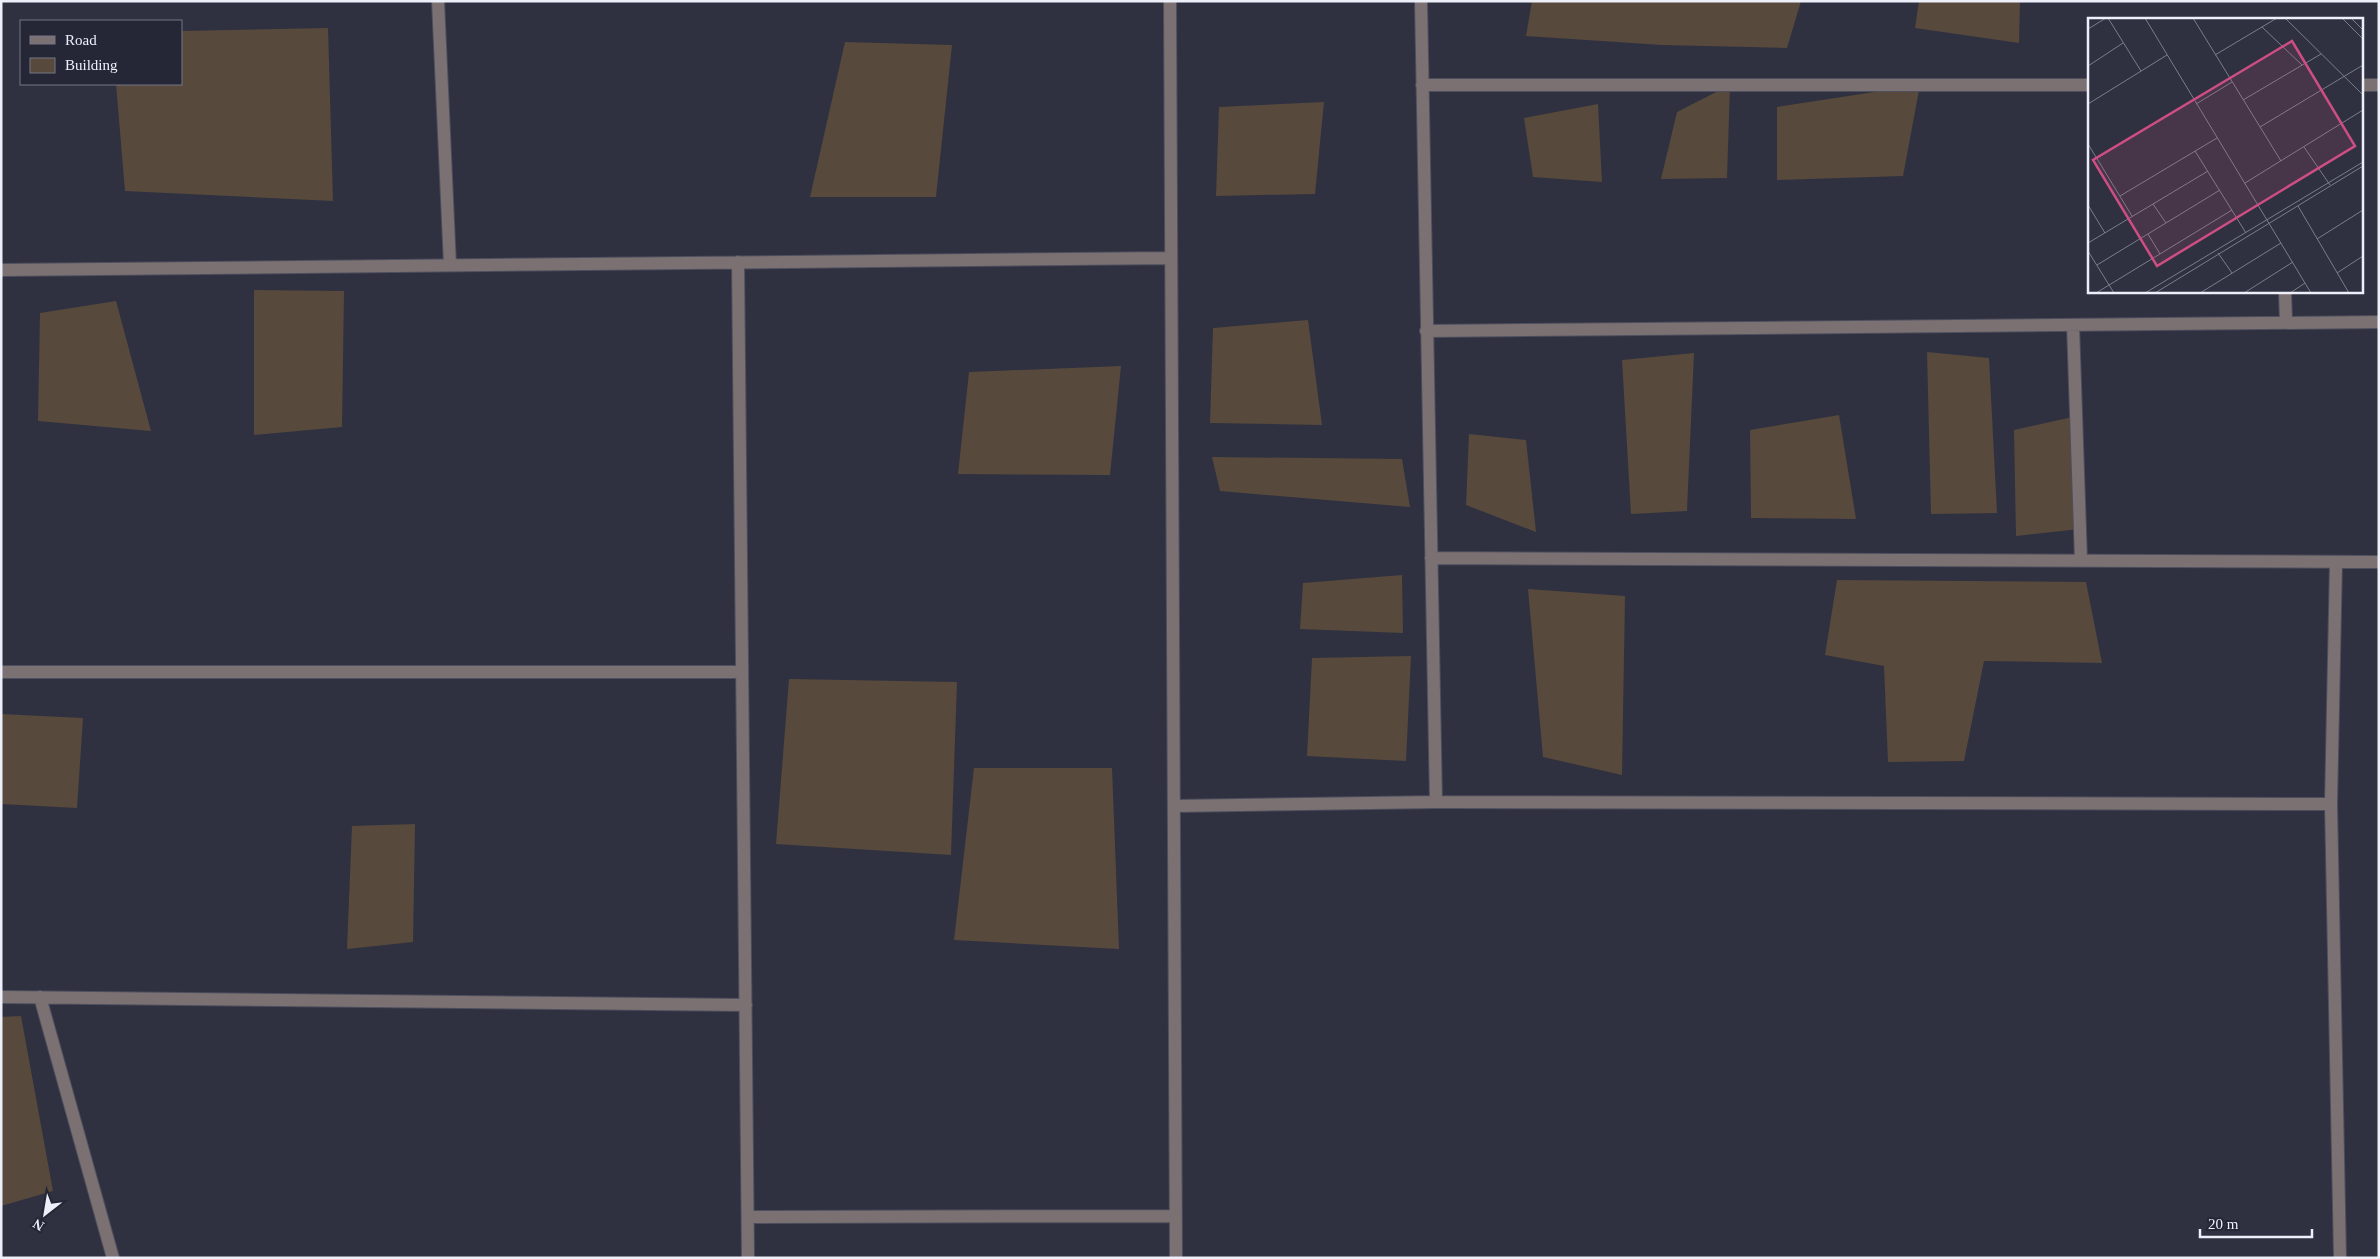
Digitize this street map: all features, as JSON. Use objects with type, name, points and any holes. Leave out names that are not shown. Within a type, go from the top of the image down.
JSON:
[{"type":"street","points":[[438,1],[450,265]]},
{"type":"street","points":[[1170,1],[1176,1258]]},
{"type":"street","points":[[1421,1],[1436,802]]},
{"type":"street","points":[[1422,85],[2088,85]]},
{"type":"street","points":[[2362,85],[2379,85]]},
{"type":"street","points":[[1,270],[1171,258]]},
{"type":"street","points":[[738,262],[748,1258]]},
{"type":"street","points":[[2285,292],[2286,322]]},
{"type":"street","points":[[1426,331],[2379,322]]},
{"type":"street","points":[[2073,325],[2081,560]]},
{"type":"street","points":[[1431,558],[2379,562]]},
{"type":"street","points":[[2336,562],[2332,804],[2340,1258]]},
{"type":"street","points":[[1,672],[742,672]]},
{"type":"street","points":[[1174,806],[1436,802],[2332,804]]},
{"type":"street","points":[[1,997],[746,1005]]},
{"type":"street","points":[[40,997],[114,1258]]},
{"type":"street","points":[[748,1217],[1176,1216]]},
{"type":"building","points":[[1532,1],[1801,1],[1787,48],[1662,45],[1526,36]]},
{"type":"building","points":[[1919,1],[2020,1],[2019,43],[1915,28]]},
{"type":"building","points":[[328,28],[333,201],[125,191],[116,85],[182,85],[182,31]]},
{"type":"building","points":[[845,42],[952,45],[936,197],[810,197]]},
{"type":"building","points":[[1730,85],[1727,178],[1661,179],[1677,112]]},
{"type":"building","points":[[1920,85],[1903,176],[1777,180],[1777,107]]},
{"type":"building","points":[[1324,102],[1315,194],[1216,196],[1219,107]]},
{"type":"building","points":[[1598,104],[1602,182],[1533,177],[1524,118]]},
{"type":"building","points":[[254,290],[344,291],[342,427],[254,435]]},
{"type":"building","points":[[116,301],[151,431],[38,421],[40,313]]},
{"type":"building","points":[[1308,320],[1322,425],[1210,423],[1213,328]]},
{"type":"building","points":[[1927,352],[1989,358],[1997,513],[1931,514]]},
{"type":"building","points":[[1694,353],[1687,511],[1631,514],[1622,360]]},
{"type":"building","points":[[1121,366],[1110,475],[958,474],[969,372]]},
{"type":"building","points":[[1839,415],[1856,519],[1751,518],[1750,430]]},
{"type":"building","points":[[2077,416],[2080,529],[2016,536],[2014,430]]},
{"type":"building","points":[[1469,434],[1526,440],[1536,532],[1466,505]]},
{"type":"building","points":[[1212,457],[1402,459],[1410,507],[1220,491]]},
{"type":"building","points":[[1402,575],[1403,633],[1300,629],[1303,583]]},
{"type":"building","points":[[1837,580],[2086,582],[2102,663],[1984,661],[1964,761],[1888,762],[1884,666],[1825,655]]},
{"type":"building","points":[[1528,589],[1625,596],[1622,775],[1543,757]]},
{"type":"building","points":[[1411,656],[1406,761],[1307,756],[1312,658]]},
{"type":"building","points":[[789,679],[957,682],[951,855],[776,844]]},
{"type":"building","points":[[1,714],[83,718],[77,808],[1,804]]},
{"type":"building","points":[[974,768],[1112,768],[1119,949],[954,940]]},
{"type":"building","points":[[415,824],[413,942],[347,949],[352,826]]},
{"type":"building","points":[[21,1016],[53,1191],[1,1206],[1,1017]]}]
